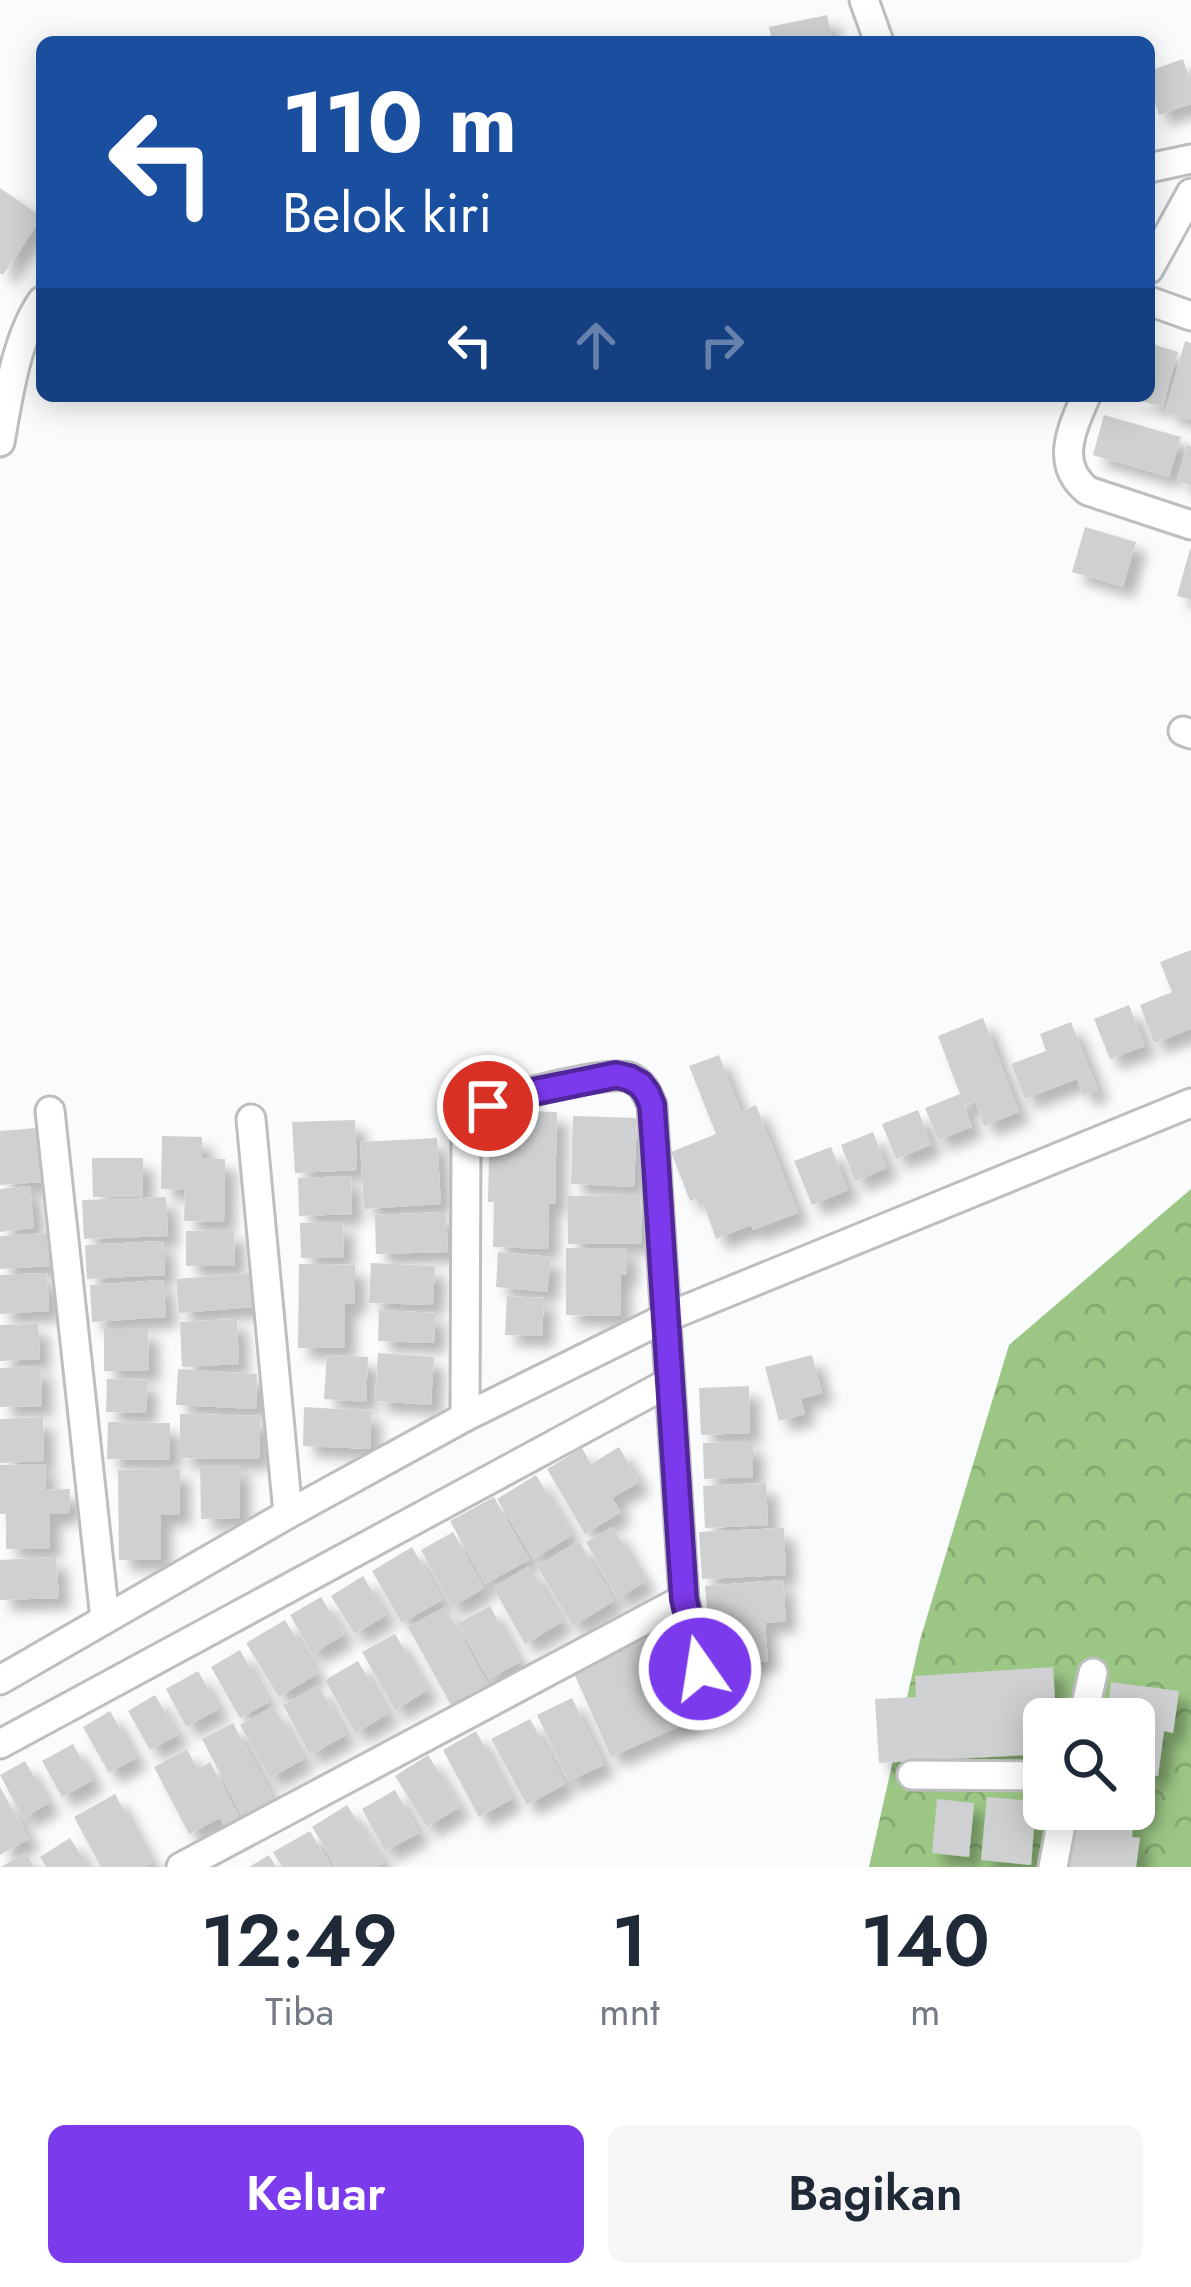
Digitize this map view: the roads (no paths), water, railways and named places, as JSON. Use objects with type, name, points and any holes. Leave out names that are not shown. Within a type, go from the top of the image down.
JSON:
[{"type":"street","points":[[864,0],[876,36]]},
{"type":"street","points":[[1155,167],[1191,159]]},
{"type":"street","points":[[1155,258],[1191,193]]},
{"type":"street","points":[[1155,303],[1191,316]]},
{"type":"street","points":[[0,442],[10,385],[36,309]]},
{"type":"street","points":[[1084,402],[1069,437],[1069,468],[1077,482],[1088,491],[1191,525]]},
{"type":"street","points":[[465,1417],[466,1132],[488,1106],[528,1093],[616,1075],[640,1084],[652,1105],[684,1599],[709,1703]]},
{"type":"street","points":[[0,1680],[465,1417],[1191,1103]]},
{"type":"street","points":[[50,1111],[105,1619]]},
{"type":"street","points":[[251,1119],[288,1514]]},
{"type":"street","points":[[0,1744],[668,1378]]},
{"type":"street","points":[[181,1867],[684,1599]]},
{"type":"street","points":[[1088,1698],[1093,1673]]},
{"type":"street","points":[[912,1775],[1023,1776]]},
{"type":"street","points":[[1053,1867],[1060,1830]]}]
